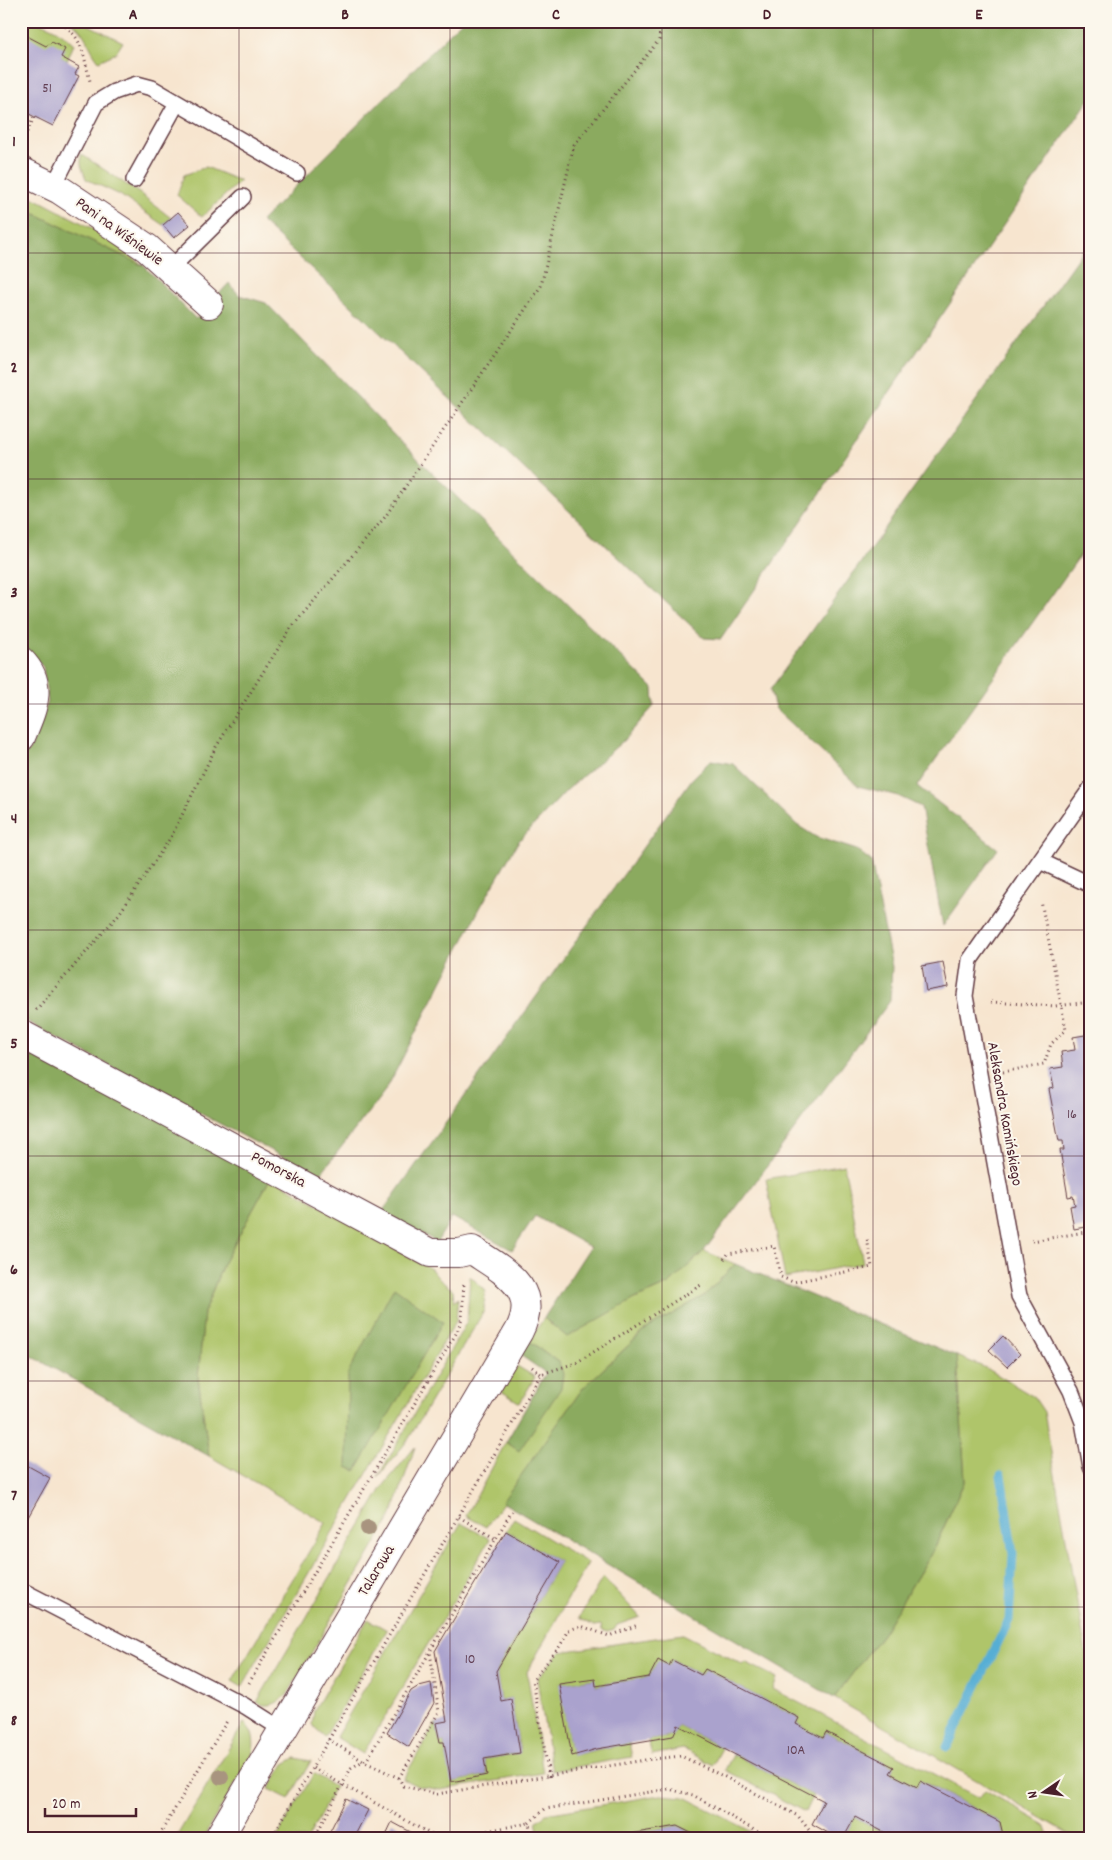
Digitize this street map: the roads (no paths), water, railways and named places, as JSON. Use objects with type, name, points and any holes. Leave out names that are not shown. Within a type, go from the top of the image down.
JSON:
[{"type":"street","name":"Pani na Wiśniewie","points":[[21,171],[53,186],[147,248],[210,304]]},
{"type":"street","points":[[21,661],[30,670],[36,702],[21,737]]},
{"type":"street","name":"Pomorska","points":[[28,1023],[329,1197],[430,1253],[453,1254],[472,1250],[505,1271],[515,1281],[526,1299]]},
{"type":"street","name":"Talarowa","points":[[218,1839],[519,1331],[525,1320],[526,1299]]},
{"type":"lane","points":[[53,186],[96,103],[114,92],[137,84],[152,88],[297,173]]},
{"type":"lane","points":[[134,180],[177,102]]},
{"type":"lane","points":[[170,269],[243,197]]},
{"type":"lane","name":"Aleksandra Kamińskiego","points":[[1091,788],[970,960],[965,996],[1020,1296],[1087,1421],[1091,1467]]},
{"type":"lane","points":[[1040,861],[1091,885]]},
{"type":"lane","points":[[21,1590],[237,1702],[283,1730]]},
{"type":"waterway","points":[[947,1747],[1009,1620],[1013,1554],[1001,1475]]}]
